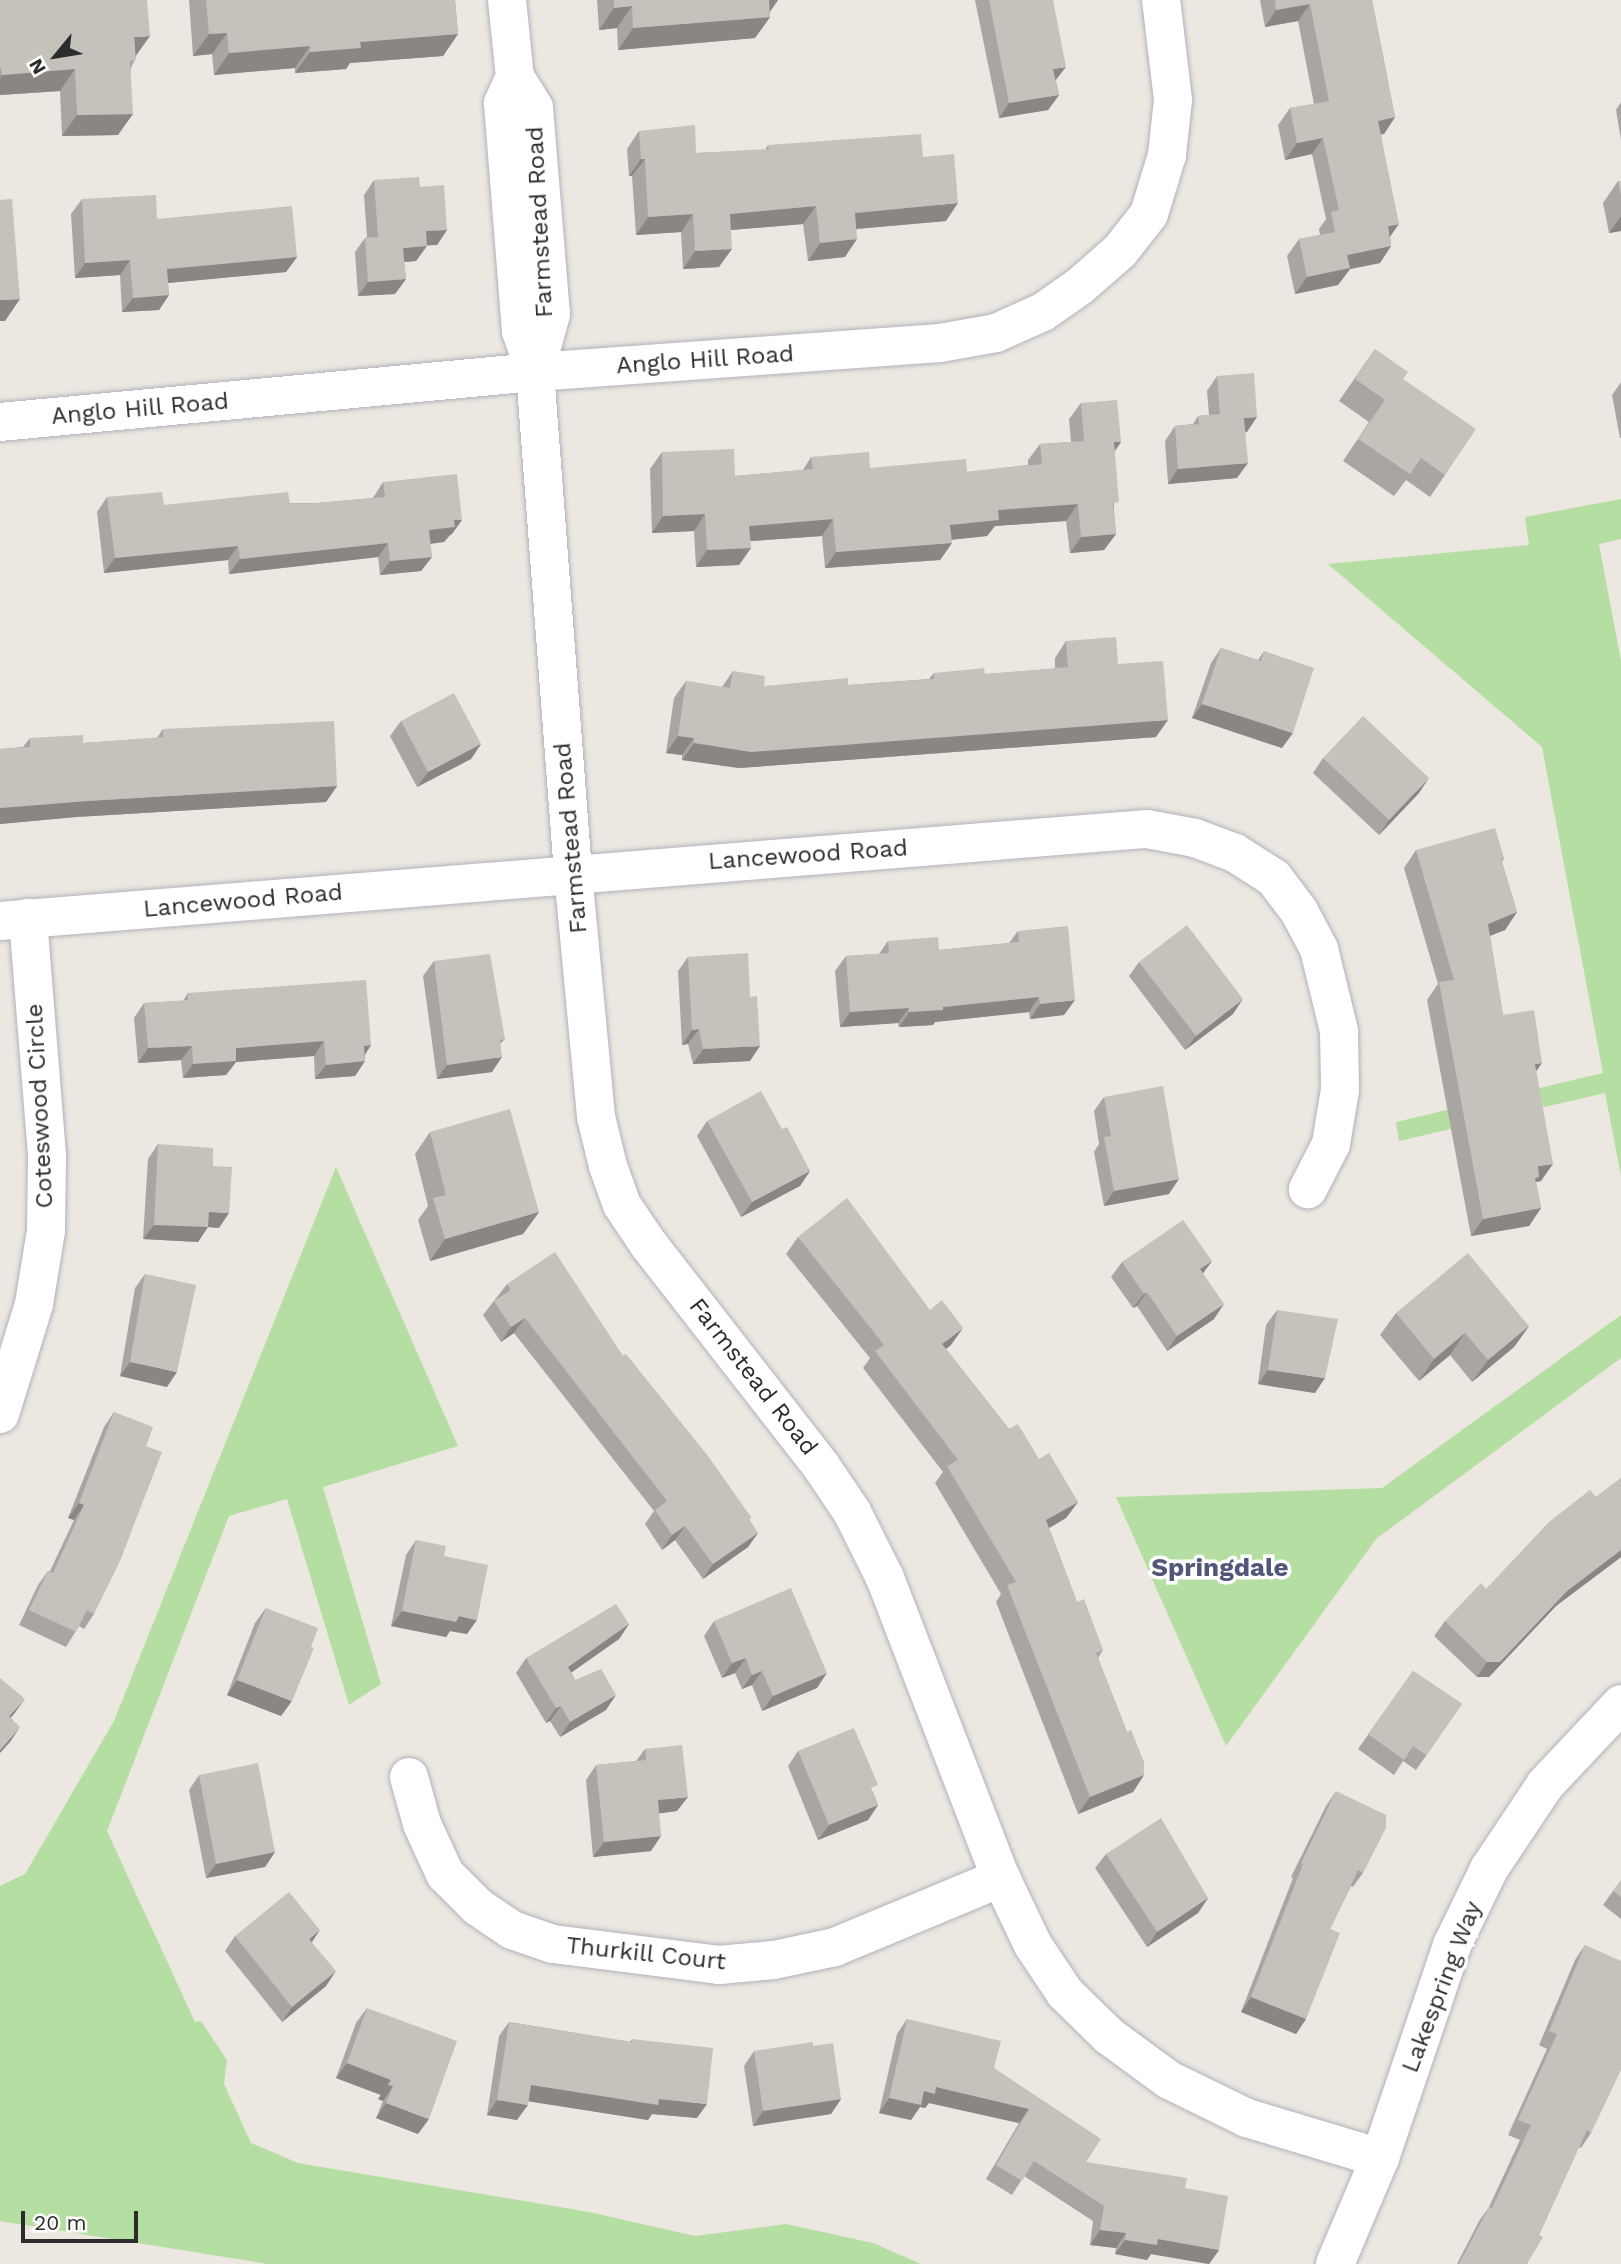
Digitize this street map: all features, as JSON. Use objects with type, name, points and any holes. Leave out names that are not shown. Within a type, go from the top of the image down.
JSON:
[{"type":"street","name":"Farmstead Road","points":[[507,0],[515,77],[503,103],[521,331],[535,372],[573,873],[596,1117],[608,1166],[622,1205],[649,1245],[821,1466],[852,1512],[885,1578],[1001,1878],[1033,1945],[1065,1993],[1109,2036],[1169,2080],[1247,2118],[1380,2158]]},
{"type":"street","name":"Anglo Hill Road","points":[[0,422],[535,372],[940,343],[996,333],[1043,312],[1080,286],[1120,251],[1149,214],[1167,155],[1173,100],[1161,0]]},
{"type":"street","name":"Lancewood Road","points":[[14,920],[1147,829],[1195,838],[1235,853],[1273,878],[1299,911],[1319,949],[1339,1031],[1340,1090],[1331,1144],[1308,1189]]},
{"type":"street","name":"Coteswood Circle","points":[[0,1414],[34,1304],[46,1231],[47,1155],[14,920]]},
{"type":"street","name":"Lakespring Way","points":[[1335,2264],[1380,2158],[1452,1945],[1489,1868],[1545,1785],[1621,1703]]},
{"type":"street","name":"Thurkill Court","points":[[410,1777],[422,1824],[445,1874],[478,1907],[512,1930],[553,1944],[719,1965],[774,1960],[835,1947],[1001,1878]]},
{"type":"green space","points":[[1621,499],[1621,539],[1599,544],[1621,661],[1621,1176],[1605,1093],[1399,1141],[1396,1122],[1603,1073],[1542,747],[1328,564],[1529,545],[1525,517]]},
{"type":"green space","points":[[336,1167],[458,1446],[323,1487],[381,1684],[349,1705],[287,1499],[229,1516],[107,1831],[195,2022],[201,2021],[227,2060],[224,2084],[251,2143],[298,2163],[589,2212],[695,2236],[786,2224],[873,2243],[921,2264],[268,2264],[0,2221],[0,1886],[25,1874],[114,1721]]},
{"type":"green space","points":[[1621,1315],[1621,1358],[1376,1539],[1226,1746],[1116,1497],[1382,1488]]},
{"type":"building","points":[[0,0],[147,0],[150,36],[134,37],[136,60],[130,61],[133,114],[77,115],[75,69],[2,75]]},
{"type":"building","points":[[206,0],[455,0],[458,34],[360,42],[361,48],[310,52],[310,46],[229,53],[227,33],[209,34]]},
{"type":"building","points":[[614,0],[769,0],[770,17],[633,28],[632,6],[614,8]]},
{"type":"building","points":[[989,0],[1053,0],[1066,67],[1053,69],[1059,95],[1009,103]]},
{"type":"building","points":[[1275,0],[1372,0],[1395,117],[1378,121],[1399,224],[1388,226],[1391,246],[1347,255],[1350,268],[1307,277],[1299,239],[1335,232],[1331,212],[1339,210],[1323,138],[1297,143],[1290,108],[1329,101],[1310,4],[1276,10]]},
{"type":"building","points":[[695,125],[696,153],[769,149],[768,145],[921,134],[923,157],[954,154],[958,203],[855,213],[857,239],[820,243],[816,206],[730,214],[732,249],[695,251],[693,214],[648,217],[645,159],[641,159],[639,131]]},
{"type":"building","points":[[419,177],[420,187],[444,185],[447,230],[426,231],[427,246],[403,248],[406,279],[368,282],[365,238],[378,237],[374,180]]},
{"type":"building","points":[[156,195],[157,219],[292,206],[297,257],[167,269],[169,295],[133,298],[130,260],[85,263],[82,199]]},
{"type":"building","points":[[12,199],[20,299],[0,300],[0,200]]},
{"type":"building","points":[[1375,349],[1408,372],[1403,379],[1476,429],[1445,475],[1421,458],[1410,474],[1358,439],[1385,400],[1355,379]]},
{"type":"building","points":[[1254,373],[1257,417],[1244,418],[1248,463],[1178,469],[1175,426],[1199,424],[1198,416],[1220,414],[1217,376]]},
{"type":"building","points":[[1117,400],[1121,442],[1114,442],[1119,502],[1113,503],[1116,534],[1081,537],[1078,504],[998,510],[999,520],[950,525],[952,543],[836,552],[833,519],[749,526],[751,548],[707,550],[705,514],[663,516],[662,452],[734,449],[735,476],[813,469],[811,457],[869,452],[870,468],[966,459],[967,472],[1042,464],[1040,444],[1084,441],[1081,403]]},
{"type":"building","points":[[457,474],[462,520],[454,520],[455,527],[429,530],[432,557],[390,561],[388,543],[240,559],[238,546],[115,558],[107,497],[162,492],[164,505],[288,492],[290,504],[317,503],[385,497],[383,482]]},
{"type":"building","points":[[1116,637],[1118,664],[1163,661],[1168,720],[751,752],[694,743],[694,738],[678,736],[686,681],[730,688],[733,671],[765,676],[764,686],[848,678],[848,685],[934,679],[934,673],[984,668],[985,674],[1068,667],[1066,641]]},
{"type":"building","points":[[1221,648],[1261,661],[1264,651],[1314,668],[1293,733],[1202,704]]},
{"type":"building","points":[[454,693],[481,744],[428,772],[401,721]]},
{"type":"building","points":[[1363,716],[1429,778],[1389,820],[1323,758]]},
{"type":"building","points":[[334,721],[337,786],[0,808],[0,749],[30,747],[30,738],[83,735],[83,743],[163,737],[163,729]]},
{"type":"building","points":[[1495,828],[1517,912],[1488,924],[1503,1015],[1534,1010],[1542,1063],[1535,1064],[1553,1164],[1538,1166],[1539,1177],[1535,1178],[1541,1208],[1483,1219],[1439,982],[1454,980],[1416,850]]},
{"type":"building","points":[[1187,925],[1243,999],[1196,1036],[1139,962]]},
{"type":"building","points":[[1068,926],[1075,1000],[1040,1004],[1039,997],[943,1007],[943,1010],[909,1012],[909,1008],[850,1012],[846,956],[889,953],[888,941],[938,937],[939,950],[1019,942],[1018,931]]},
{"type":"building","points":[[748,953],[750,997],[757,996],[760,1046],[703,1049],[699,1029],[692,1030],[688,957]]},
{"type":"building","points":[[490,954],[505,1039],[500,1040],[502,1057],[447,1065],[434,961]]},
{"type":"building","points":[[366,980],[371,1045],[364,1046],[365,1061],[326,1065],[324,1041],[236,1048],[236,1061],[193,1064],[192,1046],[148,1048],[144,1003],[188,1000],[188,993]]},
{"type":"building","points":[[1163,1086],[1179,1179],[1114,1191],[1104,1137],[1111,1136],[1104,1097]]},
{"type":"building","points":[[761,1091],[782,1129],[787,1127],[810,1171],[752,1202],[707,1121]]},
{"type":"building","points":[[510,1109],[539,1212],[445,1239],[433,1198],[446,1195],[430,1132]]},
{"type":"building","points":[[158,1144],[213,1148],[213,1166],[232,1167],[229,1213],[209,1212],[208,1227],[154,1225]]},
{"type":"building","points":[[847,1198],[930,1310],[942,1300],[963,1328],[942,1344],[1009,1429],[1018,1424],[1039,1459],[1049,1453],[1078,1502],[1046,1520],[1077,1602],[1084,1599],[1103,1650],[1096,1653],[1127,1732],[1131,1730],[1144,1762],[1144,1775],[1090,1797],[1007,1585],[1016,1582],[947,1466],[958,1460],[875,1351],[884,1345],[798,1237]]},
{"type":"building","points":[[1183,1220],[1212,1261],[1200,1269],[1224,1304],[1177,1336],[1147,1292],[1144,1294],[1122,1262]]},
{"type":"building","points":[[555,1252],[623,1356],[626,1354],[708,1456],[751,1517],[749,1519],[758,1533],[713,1564],[685,1526],[672,1535],[655,1510],[667,1501],[525,1318],[511,1327],[494,1301],[511,1290],[507,1284]]},
{"type":"building","points":[[1468,1253],[1529,1326],[1488,1360],[1465,1333],[1434,1359],[1396,1313]]},
{"type":"building","points":[[145,1274],[196,1285],[177,1372],[130,1362]]},
{"type":"building","points":[[1277,1310],[1338,1319],[1325,1378],[1268,1370]]},
{"type":"building","points":[[114,1412],[153,1427],[146,1446],[162,1452],[120,1561],[94,1614],[87,1610],[76,1632],[29,1610],[48,1571],[53,1573],[84,1505],[79,1503]]},
{"type":"building","points":[[1621,1478],[1621,1550],[1567,1591],[1500,1662],[1487,1662],[1445,1621],[1481,1583],[1486,1589],[1549,1522],[1590,1490],[1596,1497]]},
{"type":"building","points":[[416,1540],[446,1546],[444,1556],[488,1565],[477,1620],[459,1616],[456,1622],[402,1611]]},
{"type":"building","points":[[791,1588],[827,1673],[773,1696],[762,1671],[752,1675],[746,1658],[732,1663],[714,1621]]},
{"type":"building","points":[[616,1604],[629,1624],[568,1667],[575,1680],[601,1669],[616,1695],[570,1722],[561,1706],[556,1708],[526,1658]]},
{"type":"building","points":[[266,1608],[318,1628],[311,1647],[314,1648],[292,1701],[237,1680]]},
{"type":"building","points":[[1413,1671],[1462,1704],[1426,1755],[1413,1746],[1404,1760],[1368,1734]]},
{"type":"building","points":[[0,1678],[25,1699],[9,1716],[20,1727],[0,1750]]},
{"type":"building","points":[[854,1728],[878,1785],[871,1788],[878,1805],[829,1825],[798,1751]]},
{"type":"building","points":[[682,1745],[688,1797],[658,1800],[661,1836],[604,1842],[596,1765],[646,1760],[645,1749]]},
{"type":"building","points":[[258,1763],[275,1852],[216,1864],[199,1775]]},
{"type":"building","points":[[1336,1791],[1386,1815],[1386,1828],[1363,1873],[1358,1870],[1330,1929],[1340,1933],[1306,2019],[1251,1997],[1303,1864],[1301,1863]]},
{"type":"building","points":[[1161,1818],[1208,1898],[1157,1932],[1106,1854]]},
{"type":"building","points":[[1621,1880],[1621,1897],[1613,1891]]},
{"type":"building","points":[[289,1892],[320,1930],[309,1939],[336,1971],[292,2007],[235,1936]]},
{"type":"building","points":[[1585,1945],[1621,1961],[1621,2070],[1591,2133],[1587,2130],[1539,2235],[1543,2237],[1527,2264],[1459,2264],[1489,2207],[1492,2208],[1531,2125],[1518,2120],[1557,2034],[1549,2031]]},
{"type":"building","points":[[367,2008],[457,2041],[429,2119],[386,2103],[393,2086],[388,2085],[391,2080],[347,2063]]},
{"type":"building","points":[[907,2019],[1001,2041],[994,2068],[1101,2139],[1086,2162],[1187,2178],[1185,2188],[1228,2196],[1219,2250],[1158,2239],[1157,2245],[1125,2240],[1126,2233],[1100,2230],[1104,2206],[1034,2161],[1022,2181],[996,2165],[1029,2109],[936,2087],[935,2094],[924,2091],[921,2105],[889,2098]]},
{"type":"building","points":[[509,2022],[632,2042],[632,2039],[713,2048],[707,2104],[659,2099],[658,2105],[531,2085],[528,2105],[497,2100]]},
{"type":"building","points":[[813,2042],[813,2046],[833,2043],[841,2099],[763,2111],[754,2051]]},
{"type":"district","name":"Springdale","points":[[1220,1568]]}]
